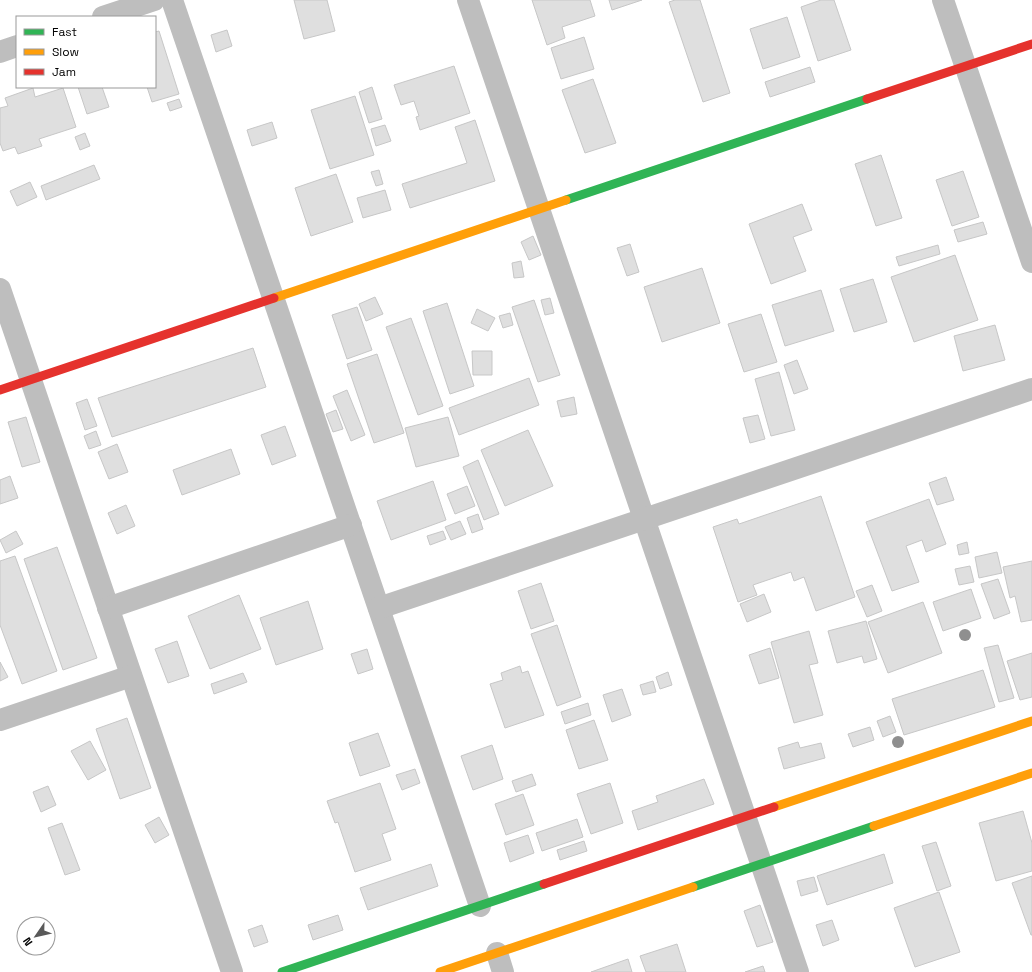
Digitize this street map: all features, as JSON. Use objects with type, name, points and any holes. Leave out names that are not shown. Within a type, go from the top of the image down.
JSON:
[{"type":"street","points":[[106,16],[154,0]]},
{"type":"street","points":[[172,0],[480,906]]},
{"type":"street","points":[[468,0],[798,972]]},
{"type":"street","points":[[943,0],[1032,262]]},
{"type":"street","points":[[0,390],[1032,44]]},
{"type":"street","points":[[0,52],[16,46]]},
{"type":"street","points":[[0,289],[232,972]]},
{"type":"street","points":[[379,608],[1032,389]]},
{"type":"street","points":[[108,608],[351,526]]},
{"type":"street","points":[[0,720],[131,676]]},
{"type":"street","points":[[282,972],[1032,720]]},
{"type":"street","points":[[440,972],[500,963],[761,864],[1032,773]]},
{"type":"building","points":[[294,0],[327,0],[335,31],[304,39]]},
{"type":"building","points":[[532,0],[590,0],[595,16],[562,27],[565,38],[547,45]]},
{"type":"building","points":[[609,0],[642,0],[612,10]]},
{"type":"building","points":[[675,0],[700,0],[730,93],[703,102],[669,2]]},
{"type":"building","points":[[821,0],[834,0],[851,50],[818,61],[801,7]]},
{"type":"building","points":[[787,17],[800,57],[763,69],[750,29]]},
{"type":"building","points":[[227,30],[232,46],[216,52],[211,35]]},
{"type":"building","points":[[159,31],[179,94],[152,102],[147,88],[156,88],[156,32]]},
{"type":"building","points":[[584,37],[594,69],[561,79],[551,48]]},
{"type":"building","points":[[454,66],[470,113],[420,130],[416,117],[419,116],[414,101],[401,105],[394,85]]},
{"type":"building","points":[[810,67],[815,82],[770,97],[765,82]]},
{"type":"building","points":[[593,79],[616,143],[585,153],[562,90]]},
{"type":"building","points":[[372,87],[382,119],[369,123],[359,92]]},
{"type":"building","points":[[33,88],[35,97],[63,88],[76,127],[39,139],[42,146],[18,154],[15,147],[3,151],[0,143],[0,108],[8,106],[5,98]]},
{"type":"building","points":[[78,88],[102,88],[109,107],[87,114]]},
{"type":"building","points":[[355,96],[374,155],[330,169],[311,110]]},
{"type":"building","points":[[179,99],[182,107],[170,111],[167,103]]},
{"type":"building","points":[[475,120],[495,181],[410,208],[402,184],[467,163],[455,127]]},
{"type":"building","points":[[272,122],[277,138],[252,146],[247,130]]},
{"type":"building","points":[[385,125],[391,141],[376,146],[371,129]]},
{"type":"building","points":[[85,133],[90,146],[80,150],[75,137]]},
{"type":"building","points":[[881,155],[902,218],[876,226],[855,164]]},
{"type":"building","points":[[94,165],[100,179],[46,200],[41,186]]},
{"type":"building","points":[[379,170],[383,184],[376,186],[371,172]]},
{"type":"building","points":[[963,171],[979,217],[952,226],[936,180]]},
{"type":"building","points":[[336,174],[353,222],[311,236],[295,188]]},
{"type":"building","points":[[30,182],[37,197],[17,206],[10,191]]},
{"type":"building","points":[[385,190],[391,210],[363,218],[357,198]]},
{"type":"building","points":[[802,204],[812,230],[793,237],[806,271],[771,284],[749,224]]},
{"type":"building","points":[[983,222],[987,234],[958,242],[954,230]]},
{"type":"building","points":[[533,236],[541,255],[529,260],[521,242]]},
{"type":"building","points":[[630,244],[639,272],[627,276],[617,248]]},
{"type":"building","points":[[938,245],[940,254],[899,266],[896,257]]},
{"type":"building","points":[[955,255],[978,320],[914,342],[891,277]]},
{"type":"building","points":[[521,261],[524,277],[514,278],[512,263]]},
{"type":"building","points":[[702,268],[720,323],[662,342],[644,287]]},
{"type":"building","points":[[873,279],[887,322],[854,332],[840,289]]},
{"type":"building","points":[[821,290],[834,331],[785,346],[772,305]]},
{"type":"building","points":[[375,297],[383,314],[366,321],[359,304]]},
{"type":"building","points":[[550,298],[554,313],[545,315],[541,300]]},
{"type":"building","points":[[534,300],[560,375],[538,382],[512,307]]},
{"type":"building","points":[[447,303],[474,386],[450,394],[423,311]]},
{"type":"building","points":[[357,307],[372,350],[347,359],[332,315]]},
{"type":"building","points":[[477,309],[495,318],[488,331],[471,323]]},
{"type":"building","points":[[510,313],[513,325],[503,328],[499,316]]},
{"type":"building","points":[[761,314],[777,362],[744,372],[728,324]]},
{"type":"building","points":[[411,318],[443,406],[418,415],[386,327]]},
{"type":"building","points":[[995,325],[1005,360],[963,371],[954,336]]},
{"type":"building","points":[[253,348],[266,387],[112,437],[98,398]]},
{"type":"building","points":[[472,351],[492,351],[492,375],[473,375]]},
{"type":"building","points":[[377,354],[404,433],[374,443],[347,364]]},
{"type":"building","points":[[797,360],[808,389],[794,394],[784,365]]},
{"type":"building","points":[[779,372],[795,430],[771,436],[755,379]]},
{"type":"building","points":[[529,378],[539,405],[459,435],[449,408]]},
{"type":"building","points":[[347,390],[365,435],[351,441],[333,396]]},
{"type":"building","points":[[574,397],[577,414],[561,417],[557,401]]},
{"type":"building","points":[[87,399],[97,426],[85,430],[76,403]]},
{"type":"building","points":[[336,410],[343,429],[333,432],[326,414]]},
{"type":"building","points":[[758,415],[765,439],[750,443],[743,418]]},
{"type":"building","points":[[26,417],[40,462],[22,467],[8,422]]},
{"type":"building","points":[[448,417],[459,456],[416,467],[405,428]]},
{"type":"building","points":[[285,426],[296,456],[272,465],[261,435]]},
{"type":"building","points":[[528,430],[553,486],[505,506],[481,450]]},
{"type":"building","points":[[96,431],[101,445],[89,449],[84,436]]},
{"type":"building","points":[[117,444],[128,472],[109,479],[98,452]]},
{"type":"building","points":[[231,449],[240,474],[182,495],[173,470]]},
{"type":"building","points":[[478,460],[499,514],[484,520],[463,467]]},
{"type":"building","points":[[10,476],[18,498],[0,504],[0,480]]},
{"type":"building","points":[[946,477],[954,500],[937,505],[929,483]]},
{"type":"building","points":[[433,481],[446,520],[391,540],[377,501]]},
{"type":"building","points":[[467,486],[475,506],[455,514],[447,494]]},
{"type":"building","points":[[821,496],[855,597],[816,611],[804,577],[794,581],[791,572],[753,585],[757,595],[738,602],[713,527],[737,519],[739,524]]},
{"type":"building","points":[[929,499],[946,544],[926,552],[922,540],[906,546],[919,582],[892,591],[866,522]]},
{"type":"building","points":[[126,505],[135,526],[117,534],[108,513]]},
{"type":"building","points":[[478,514],[483,529],[472,533],[467,518]]},
{"type":"building","points":[[460,521],[466,534],[451,540],[445,527]]},
{"type":"building","points":[[16,531],[23,544],[6,553],[0,540]]},
{"type":"building","points":[[443,531],[446,539],[430,545],[427,536]]},
{"type":"building","points":[[967,542],[969,553],[959,555],[957,545]]},
{"type":"building","points":[[57,547],[97,658],[63,670],[24,559]]},
{"type":"building","points":[[997,552],[1002,573],[979,578],[975,557]]},
{"type":"building","points":[[15,556],[57,671],[22,684],[0,625],[0,561]]},
{"type":"building","points":[[1032,561],[1032,620],[1021,622],[1015,596],[1010,598],[1003,567]]},
{"type":"building","points":[[970,566],[974,582],[959,585],[955,569]]},
{"type":"building","points":[[998,579],[1010,613],[994,619],[981,584]]},
{"type":"building","points":[[541,583],[554,621],[531,629],[518,591]]},
{"type":"building","points":[[872,585],[882,611],[867,617],[856,591]]},
{"type":"building","points":[[971,589],[981,618],[943,631],[933,602]]},
{"type":"building","points":[[764,594],[771,612],[747,622],[740,604]]},
{"type":"building","points":[[239,595],[261,649],[210,669],[188,616]]},
{"type":"building","points":[[308,601],[323,649],[276,665],[260,618]]},
{"type":"building","points":[[923,602],[942,653],[888,673],[868,622]]},
{"type":"building","points":[[866,621],[877,659],[864,663],[862,656],[837,663],[828,631]]},
{"type":"building","points":[[557,625],[581,697],[557,706],[531,634]]},
{"type":"building","points":[[809,631],[818,663],[809,665],[823,715],[794,723],[771,642]]},
{"type":"building","points":[[177,641],[189,676],[168,683],[155,649]]},
{"type":"building","points":[[998,645],[1014,698],[999,702],[984,648]]},
{"type":"building","points":[[770,648],[779,678],[759,684],[749,655]]},
{"type":"building","points":[[367,649],[373,669],[358,674],[351,654]]},
{"type":"building","points":[[1032,653],[1032,697],[1020,700],[1007,661]]},
{"type":"building","points":[[0,662],[8,677],[0,681]]},
{"type":"building","points":[[520,666],[522,673],[528,671],[544,715],[505,728],[490,684],[503,680],[501,673]]},
{"type":"building","points":[[983,670],[995,707],[904,735],[892,699]]},
{"type":"building","points":[[668,672],[672,685],[660,689],[656,677]]},
{"type":"building","points":[[243,673],[247,682],[214,694],[211,684]]},
{"type":"building","points":[[653,681],[656,692],[643,695],[640,685]]},
{"type":"building","points":[[622,689],[631,715],[612,722],[603,695]]},
{"type":"building","points":[[588,703],[591,715],[565,724],[561,712]]},
{"type":"building","points":[[890,716],[896,732],[883,737],[877,721]]},
{"type":"building","points":[[127,718],[151,788],[120,799],[96,729]]},
{"type":"building","points":[[594,720],[608,760],[579,769],[566,730]]},
{"type":"building","points":[[870,727],[874,740],[853,747],[848,734]]},
{"type":"building","points":[[378,733],[390,766],[360,776],[349,743]]},
{"type":"building","points":[[90,741],[106,770],[88,780],[71,751]]},
{"type":"building","points":[[798,742],[800,748],[821,743],[825,758],[784,769],[778,748]]},
{"type":"building","points":[[492,745],[503,779],[473,790],[461,756]]},
{"type":"building","points":[[415,769],[420,783],[402,790],[396,775]]},
{"type":"building","points":[[532,774],[536,785],[516,792],[512,781]]},
{"type":"building","points":[[704,779],[714,804],[638,830],[632,811],[658,802],[656,796]]},
{"type":"building","points":[[380,783],[396,829],[382,834],[391,860],[355,872],[338,822],[335,823],[327,801]]},
{"type":"building","points":[[610,783],[623,823],[591,834],[577,794]]},
{"type":"building","points":[[48,786],[56,805],[41,812],[33,792]]},
{"type":"building","points":[[523,794],[534,825],[506,835],[495,804]]},
{"type":"building","points":[[1023,811],[1032,843],[1032,871],[996,881],[979,823]]},
{"type":"building","points":[[159,817],[169,835],[155,843],[145,825]]},
{"type":"building","points":[[577,819],[583,837],[542,851],[536,833]]},
{"type":"building","points":[[62,823],[80,870],[65,875],[48,828]]},
{"type":"building","points":[[528,835],[534,853],[510,862],[504,843]]},
{"type":"building","points":[[584,841],[587,851],[560,860],[557,850]]},
{"type":"building","points":[[936,842],[951,886],[937,891],[922,846]]},
{"type":"building","points":[[884,854],[893,883],[827,905],[817,876]]},
{"type":"building","points":[[431,864],[438,886],[368,910],[360,888]]},
{"type":"building","points":[[1032,876],[1032,935],[1031,935],[1012,883]]},
{"type":"building","points":[[814,877],[818,891],[801,896],[797,881]]},
{"type":"building","points":[[939,892],[960,952],[915,967],[894,908]]},
{"type":"building","points":[[760,905],[773,942],[757,947],[744,911]]},
{"type":"building","points":[[338,915],[343,930],[313,940],[308,925]]},
{"type":"building","points":[[832,920],[839,940],[823,946],[816,925]]},
{"type":"building","points":[[262,925],[268,942],[254,947],[248,930]]},
{"type":"building","points":[[677,944],[686,972],[646,972],[640,956]]},
{"type":"building","points":[[628,959],[632,972],[591,972]]},
{"type":"building","points":[[763,966],[765,972],[745,972]]},
{"type":"traffic: fast","points":[[566,200],[867,99]]},
{"type":"traffic: fast","points":[[693,887],[874,826]]},
{"type":"traffic: fast","points":[[282,972],[544,884]]},
{"type":"traffic: slow","points":[[274,298],[566,200]]},
{"type":"traffic: slow","points":[[774,807],[1032,721]]},
{"type":"traffic: slow","points":[[874,826],[1032,773]]},
{"type":"traffic: slow","points":[[440,972],[693,887]]},
{"type":"traffic: jam","points":[[867,99],[1032,44]]},
{"type":"traffic: jam","points":[[0,390],[274,298]]},
{"type":"traffic: jam","points":[[544,884],[774,807]]}]
